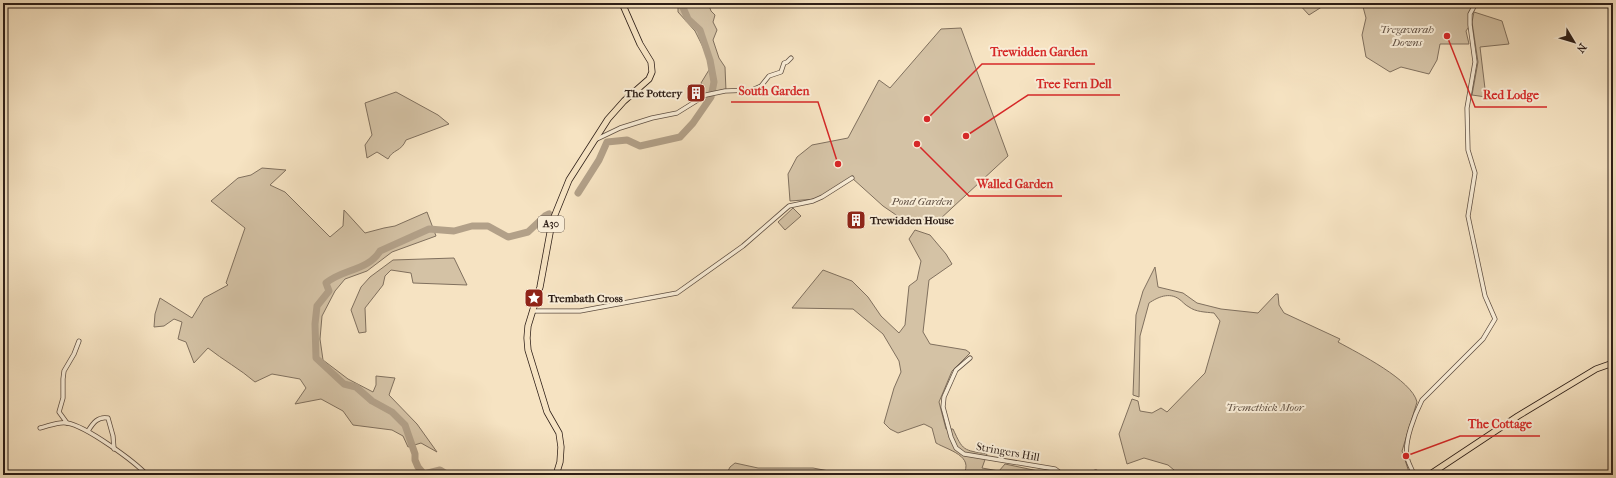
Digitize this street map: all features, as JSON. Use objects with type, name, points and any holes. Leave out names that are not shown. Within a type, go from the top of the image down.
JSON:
[{"type":"main road","name":"A30","points":[[556,475],[562,447],[559,433],[547,412],[528,350],[526,338],[532,311],[540,287],[548,238],[554,214],[569,180],[597,139],[608,119],[624,101],[649,79],[652,72],[651,62],[640,44],[622,3]]},
{"type":"main road","points":[[1429,475],[1518,416],[1596,370],[1613,363]]},
{"type":"street","points":[[1414,475],[1407,458],[1407,446],[1416,412],[1422,400],[1483,339],[1495,318],[1485,296],[1468,216],[1475,173],[1468,150],[1467,108],[1475,62],[1470,14],[1476,3]]},
{"type":"street","points":[[597,139],[620,128],[652,118],[677,114],[706,96],[725,91],[752,90],[761,86],[769,76],[780,72],[784,63],[788,62],[791,58]]},
{"type":"street","points":[[532,311],[580,311],[677,293],[743,246],[789,206],[822,197],[852,178]]},
{"type":"street","points":[[56,423],[63,398],[62,379],[64,371],[74,354],[79,341]]},
{"type":"street","name":"Stringers Hill","points":[[970,358],[956,370],[944,397],[943,407],[951,437],[956,448],[964,454],[1055,469],[1063,475]]},
{"type":"street","points":[[59,412],[67,423]]},
{"type":"street","points":[[88,431],[98,419],[103,417],[108,418],[113,436],[114,450]]},
{"type":"street","points":[[40,428],[56,423],[67,423],[88,431],[139,467],[147,475]]},
{"type":"street","points":[[1086,475],[1096,472]]},
{"type":"green space","points":[[678,3],[708,3],[711,11],[715,15],[713,22],[717,30],[713,40],[719,58],[725,67],[726,91],[706,95],[701,83],[712,65],[695,31],[678,12]]},
{"type":"green space","points":[[1298,3],[1328,3],[1309,15]]},
{"type":"green space","name":"Tregavarah Downs","points":[[1362,3],[1476,3],[1470,14],[1470,25],[1466,31],[1469,44],[1440,44],[1437,60],[1429,74],[1401,67],[1390,72],[1366,57],[1362,35],[1366,18]]},
{"type":"green space","points":[[1474,12],[1502,21],[1509,44],[1480,47],[1486,97],[1472,95],[1478,62],[1472,22]]},
{"type":"green space","name":"Pond Garden","points":[[961,28],[1008,156],[939,220],[902,219],[883,206],[852,178],[816,199],[790,201],[788,174],[797,157],[812,145],[848,138],[879,80],[890,88],[941,29]]},
{"type":"green space","points":[[396,92],[438,115],[449,124],[406,140],[402,147],[388,159],[377,152],[367,158],[365,145],[372,135],[365,103]]},
{"type":"green space","points":[[262,168],[286,170],[270,185],[285,192],[330,237],[343,226],[344,210],[365,233],[395,226],[427,212],[436,236],[392,252],[367,271],[345,279],[335,291],[322,316],[320,339],[323,360],[348,379],[373,392],[376,385],[376,376],[395,378],[389,395],[417,424],[437,452],[421,443],[408,447],[403,436],[392,430],[353,425],[343,411],[321,399],[295,404],[306,388],[300,379],[272,374],[255,382],[208,348],[194,363],[186,342],[178,339],[182,322],[174,319],[164,326],[154,327],[155,314],[160,298],[192,318],[204,298],[228,285],[226,283],[245,228],[211,201],[238,178],[251,175]]},
{"type":"green space","points":[[793,208],[801,216],[785,230],[778,222]]},
{"type":"green space","points":[[915,230],[930,235],[946,254],[952,264],[929,280],[923,332],[930,344],[966,350],[970,353],[952,371],[939,402],[946,429],[953,429],[959,442],[968,450],[987,454],[982,468],[999,471],[1005,464],[1057,475],[963,475],[966,468],[966,463],[963,458],[953,451],[936,443],[932,428],[924,424],[898,433],[890,429],[884,423],[894,388],[901,372],[899,361],[883,334],[853,309],[792,308],[823,270],[852,281],[868,297],[881,316],[899,333],[905,325],[909,286],[917,280],[921,261],[909,239]]},
{"type":"green space","points":[[454,258],[467,285],[413,283],[411,273],[391,270],[385,276],[383,285],[365,308],[366,332],[359,333],[351,310],[361,287],[370,277],[393,260]]},
{"type":"green space","name":"Tremethick Moor","points":[[1155,267],[1158,287],[1183,293],[1197,303],[1221,309],[1258,313],[1276,294],[1278,294],[1279,305],[1284,313],[1340,339],[1338,342],[1395,376],[1413,394],[1417,402],[1402,451],[1410,475],[1398,475],[1398,471],[1375,472],[1374,475],[1180,475],[1168,465],[1144,458],[1127,464],[1119,434],[1132,399],[1138,401],[1140,411],[1152,413],[1161,408],[1167,412],[1205,373],[1220,321],[1214,313],[1195,310],[1175,297],[1164,296],[1149,303],[1140,336],[1139,397],[1133,395],[1136,315],[1143,291]]},
{"type":"green space","points":[[735,463],[758,468],[813,468],[850,475],[726,475],[730,467]]},
{"type":"waterway","points":[[681,3],[688,19],[700,30],[710,60],[714,82],[712,92]]},
{"type":"waterway","points":[[578,193],[599,160],[607,142],[627,140],[640,146],[680,137],[693,123],[711,97]]},
{"type":"waterway","points":[[448,475],[440,470],[424,474],[418,467],[415,460],[415,454],[405,425],[392,412],[372,401],[356,387],[344,384],[316,358],[315,324],[317,306],[329,291],[326,283],[332,278],[362,266],[375,258],[380,251],[429,229],[454,231],[472,226],[488,226],[508,237],[528,232],[549,214]]},
{"type":"place","name":"Red Lodge","points":[[1447,36]]},
{"type":"place","name":"The Pottery","points":[[696,93]]},
{"type":"place","name":"Trewidden Garden","points":[[927,119]]},
{"type":"place","name":"Tree Fern Dell","points":[[966,136]]},
{"type":"place","name":"Walled Garden","points":[[917,144]]},
{"type":"place","name":"South Garden","points":[[838,164]]},
{"type":"place","name":"Trewidden House","points":[[856,220]]},
{"type":"place","name":"Trembath Cross","points":[[534,298]]},
{"type":"place","name":"The Cottage","points":[[1406,456]]}]
